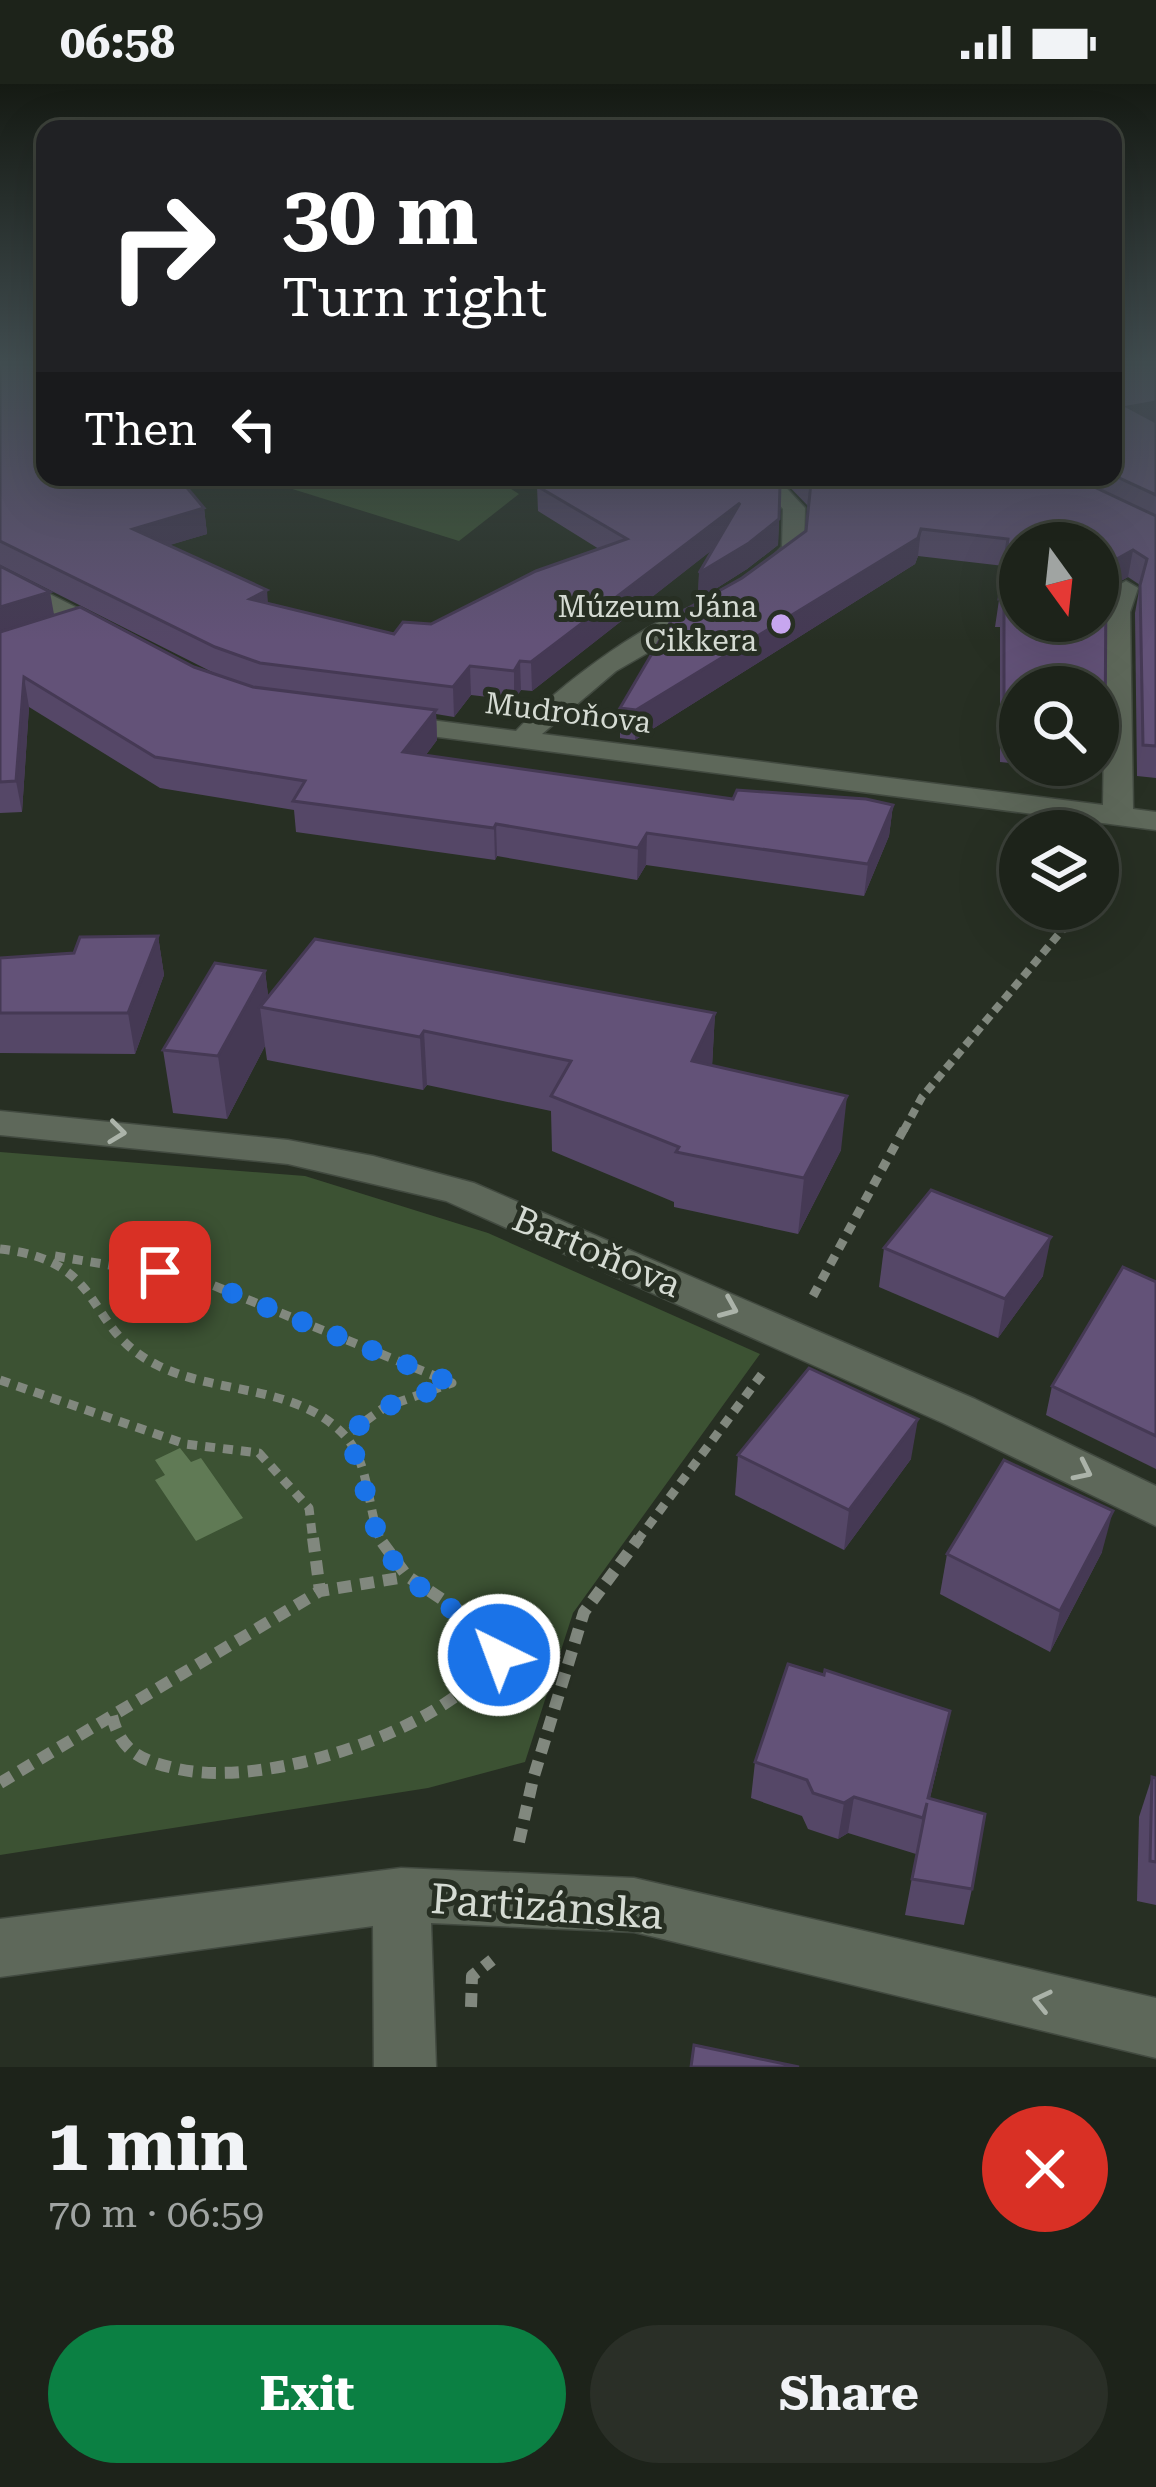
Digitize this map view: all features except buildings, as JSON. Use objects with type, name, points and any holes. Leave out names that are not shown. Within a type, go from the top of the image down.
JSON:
[{"type":"street","points":[[521,741],[551,705],[614,659],[768,575],[794,549],[794,508],[765,502],[758,486]]},
{"type":"street","points":[[0,576],[140,650]]},
{"type":"street","points":[[1113,810],[1118,612],[1126,588]]},
{"type":"street","points":[[55,632],[86,622]]},
{"type":"street","name":"Mudroňova","points":[[366,720],[1002,810]]},
{"type":"street","name":"Mudroňova","points":[[1119,825],[1156,821]]},
{"type":"street","name":"Bartoňova","points":[[0,1123],[288,1152],[460,1192],[938,1401],[1156,1507]]},
{"type":"street","points":[[401,1895],[406,2067]]},
{"type":"street","name":"Partizánska","points":[[0,1948],[401,1895],[634,1904],[1156,2028]]},
{"type":"path","points":[[0,1249],[200,1280],[452,1383],[385,1407],[346,1435]]},
{"type":"path","points":[[29,1252],[58,1261],[119,1337],[150,1362],[186,1378],[302,1406],[346,1435],[359,1459],[376,1531],[405,1577],[493,1634],[499,1655],[484,1679],[459,1697],[318,1764],[251,1777],[185,1772],[139,1758],[120,1743],[112,1716]]},
{"type":"path","points":[[0,1380],[185,1444],[259,1454],[309,1508],[320,1591]]},
{"type":"path","points":[[0,1783],[320,1591],[405,1577]]},
{"type":"path","points":[[471,2021],[472,1976],[499,1954]]},
{"type":"shaded area","points":[[283,486],[506,486],[519,494],[459,541]]},
{"type":"shaded area","points":[[0,1152],[305,1176],[488,1233],[760,1354],[573,1613],[525,1762],[428,1788],[0,1855]]},
{"type":"shaded area","points":[[180,1448],[191,1462],[201,1458],[243,1518],[196,1541],[155,1480],[165,1475],[155,1460]]},
{"type":"place","name":"Múzeum Jána Cikkera","points":[[781,624]]},
{"type":"route","points":[[160,1272],[200,1280],[452,1383],[385,1407],[346,1435],[359,1459],[376,1531],[405,1577],[493,1634],[499,1655]]}]
